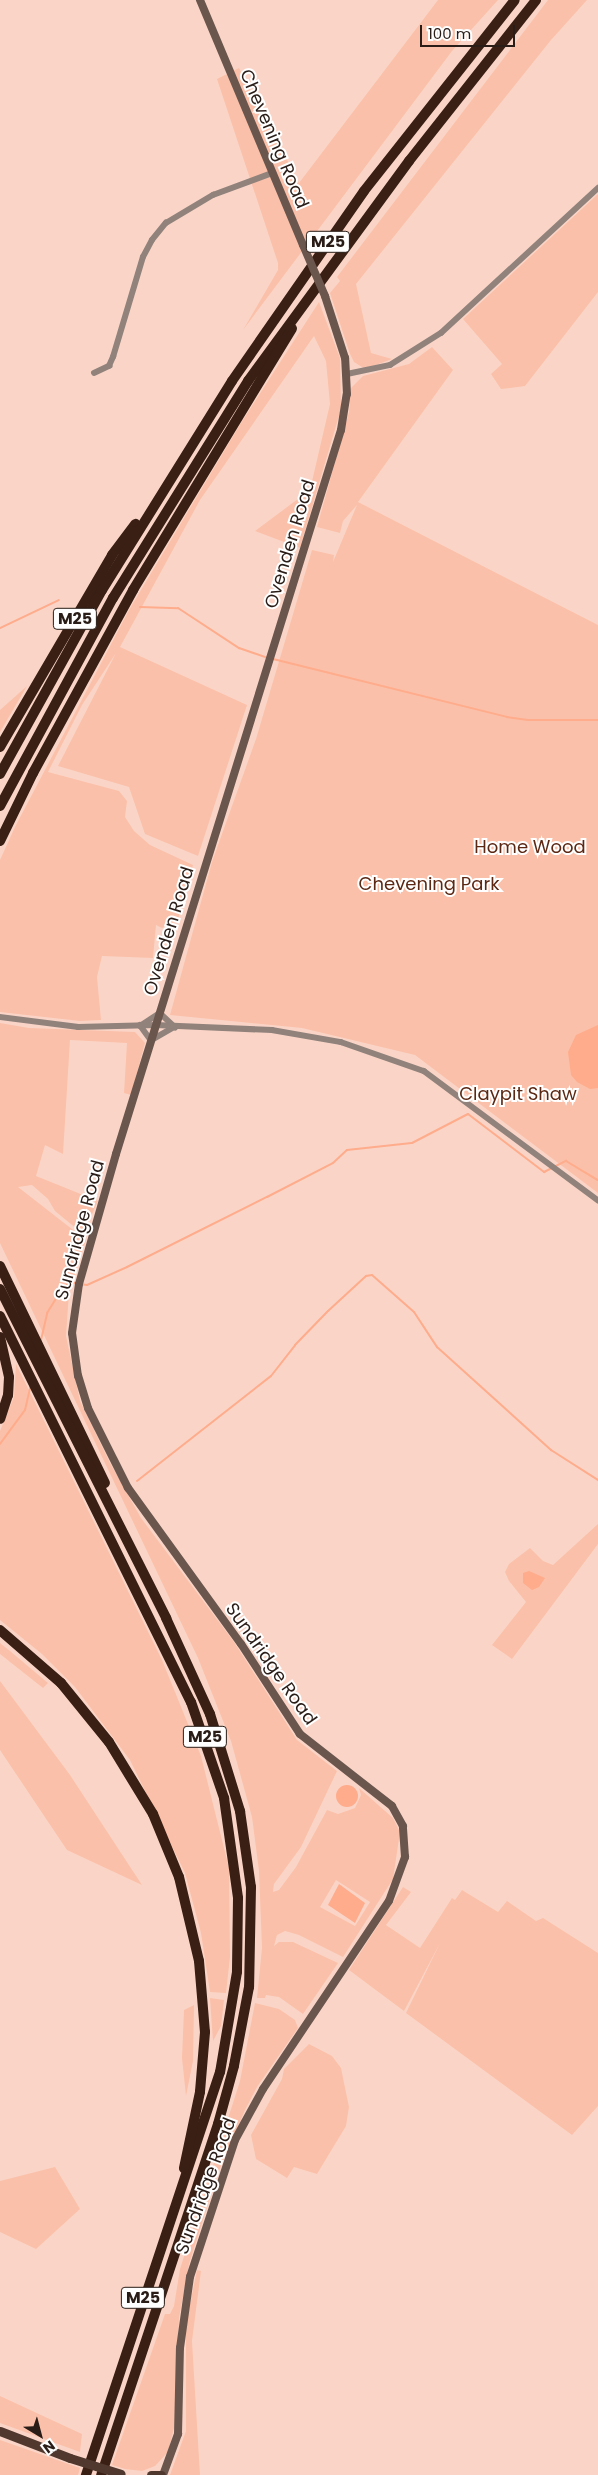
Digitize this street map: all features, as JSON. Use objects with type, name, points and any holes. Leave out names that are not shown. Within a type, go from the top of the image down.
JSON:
[{"type":"highway","name":"M25","points":[[0,774],[69,647],[158,496],[232,381],[322,250],[420,119],[515,0]]},
{"type":"highway","name":"M25","points":[[0,806],[80,657],[163,514],[253,374],[428,134],[536,0]]},
{"type":"highway","name":"M25","points":[[0,841],[41,758],[133,590],[310,296]]},
{"type":"highway","name":"M25","points":[[0,747],[112,555],[158,496]]},
{"type":"highway","name":"M25","points":[[0,1266],[114,1502],[136,1558]]},
{"type":"highway","name":"M25","points":[[0,1289],[193,1674],[228,1762],[245,1836],[252,1938],[245,2016],[228,2091],[101,2475]]},
{"type":"highway","name":"M25","points":[[0,1316],[191,1702],[217,1773],[229,1822],[238,1898],[235,1995],[213,2097],[178,2193],[86,2475]]},
{"type":"highway","points":[[0,1337],[9,1377],[8,1394],[0,1419]]},
{"type":"highway","name":"M25","points":[[0,1630],[61,1683],[109,1742],[153,1814],[179,1877],[199,1962],[205,2046],[200,2092],[178,2193]]},
{"type":"main road","name":"Chevening Road","points":[[200,0],[325,296],[341,342],[347,374]]},
{"type":"main road","name":"Ovenden Road","points":[[156,1025],[341,430],[347,374]]},
{"type":"main road","name":"Sundridge Road","points":[[156,1025],[78,1284],[72,1333],[78,1376],[94,1424],[128,1488],[241,1644],[289,1720],[312,1745],[392,1806],[406,1835],[402,1870],[389,1901],[263,2088],[235,2140],[190,2277],[180,2348],[178,2434],[162,2475]]},
{"type":"main road","points":[[0,2431],[70,2458],[122,2475]]},
{"type":"main road","points":[[151,2475],[162,2475]]},
{"type":"street","points":[[94,373],[109,366],[143,258],[152,240],[166,223],[213,195],[272,173]]},
{"type":"street","points":[[347,374],[390,365],[441,333],[598,188]]},
{"type":"street","points":[[140,1026],[160,1013],[175,1027]]},
{"type":"street","points":[[0,1018],[51,1026],[156,1025],[304,1033],[409,1064],[424,1071],[477,1108],[598,1200]]},
{"type":"street","points":[[140,1026],[151,1041],[175,1027]]},
{"type":"green space","points":[[438,0],[498,0],[452,51],[243,330],[278,270],[278,263],[217,79],[239,68],[299,183]]},
{"type":"green space","points":[[548,0],[587,0],[551,40],[356,284],[371,353],[392,359],[365,369],[354,362],[350,354],[330,293],[340,281],[337,277]]},
{"type":"green space","points":[[598,194],[598,292],[525,386],[501,389],[491,374],[502,364],[463,319]]},
{"type":"green space","points":[[319,302],[340,358],[341,409],[300,548],[255,531],[310,490],[330,404],[326,361],[314,336],[200,500],[120,647],[247,705],[198,856],[145,834],[129,787],[58,766],[116,653],[82,705],[48,772],[119,791],[127,801],[125,817],[134,831],[150,845],[193,865],[178,920],[162,928],[156,925],[153,958],[102,956],[97,977],[101,1020],[80,1021],[0,1012],[0,860],[15,827],[129,610],[241,423]]},
{"type":"green space","name":"Chevening Park","points":[[432,347],[453,370],[358,502],[598,625],[598,1193],[415,1055],[302,1028],[170,1015],[212,862],[256,739],[312,550],[334,555],[333,562],[357,505],[343,521],[340,533],[317,527],[349,412],[351,388],[363,376],[409,364]]},
{"type":"green space","points":[[27,686],[0,732],[0,710]]},
{"type":"green space","points":[[0,1023],[29,1028],[135,1032],[145,1043],[131,1095],[124,1093],[127,1043],[70,1040],[63,1154],[45,1145],[36,1176],[98,1201],[83,1234],[55,1211],[48,1199],[32,1185],[18,1187],[86,1240],[69,1293],[66,1336],[80,1401],[110,1463],[141,1518],[234,1642],[297,1740],[337,1771],[301,1847],[274,1884],[273,1892],[279,1890],[296,1867],[327,1810],[338,1814],[355,1808],[361,1795],[359,1788],[393,1818],[400,1832],[393,1879],[343,1957],[299,1935],[285,1931],[277,1935],[274,1946],[279,1942],[293,1942],[338,1963],[303,2014],[279,1997],[266,1995],[265,1998],[257,1998],[262,1948],[259,1871],[252,1817],[231,1741],[198,1658],[0,1243]],"holes":[[[336,1880],[370,1902],[355,1926],[320,1907]]]},
{"type":"green space","points":[[16,1364],[162,1660],[201,1756],[229,1868],[230,1957],[226,1993],[210,1992],[201,1933],[185,1873],[130,1760],[75,1687],[42,1654],[0,1620],[0,1431],[14,1397]]},
{"type":"green space","points":[[598,1524],[598,1544],[512,1659],[492,1645],[526,1602],[509,1581],[505,1572],[509,1564],[530,1548],[543,1561],[553,1565]]},
{"type":"green space","points":[[0,1643],[48,1683],[43,1688],[0,1654]]},
{"type":"green space","points":[[0,1681],[70,1775],[142,1885],[67,1850],[0,1750]]},
{"type":"green space","points":[[403,1887],[411,1892],[386,1925],[420,1948],[452,1898],[455,1900],[462,1890],[498,1912],[507,1901],[536,1921],[543,1918],[598,1953],[598,2106],[572,2135],[406,2013],[440,1943],[404,2011],[349,1970]]},
{"type":"green space","points":[[210,1998],[224,2000],[221,2026],[213,2041]]},
{"type":"green space","points":[[255,2003],[279,2009],[295,2020],[298,2028],[257,2087],[245,2110],[218,2173],[189,2264],[179,2318],[175,2424],[168,2452],[155,2466],[142,2471],[125,2469],[112,2465],[165,2314],[170,2314],[174,2306],[180,2269],[240,2081]]},
{"type":"green space","points":[[194,2005],[193,2061],[186,2096],[182,2058],[184,2010]]},
{"type":"green space","points":[[309,2044],[332,2056],[341,2068],[349,2107],[346,2126],[317,2174],[294,2167],[287,2178],[256,2159],[251,2135],[282,2079],[284,2069]]},
{"type":"green space","points":[[55,2167],[80,2209],[36,2249],[0,2232],[0,2181]]},
{"type":"green space","points":[[197,2270],[201,2271],[192,2341],[200,2475],[170,2475],[186,2431],[186,2324]]},
{"type":"green space","points":[[0,2396],[82,2434],[80,2452],[0,2423]]},
{"type":"green space","points":[[0,2440],[80,2468],[78,2475],[0,2475]]},
{"type":"shaded area","points":[[598,1025],[598,1088],[590,1089],[577,1082],[571,1075],[568,1052],[576,1035]]},
{"type":"shaded area","points":[[529,1571],[545,1578],[539,1587],[532,1590],[523,1583],[523,1573]]},
{"type":"shaded area","points":[[347,1785],[357,1792],[358,1796],[351,1806],[347,1807],[337,1800],[336,1796],[343,1786]]},
{"type":"shaded area","points":[[339,1884],[365,1903],[355,1923],[328,1905]]},
{"type":"waterway","points":[[0,628],[59,600]]},
{"type":"waterway","points":[[140,607],[178,608],[239,648],[268,658]]},
{"type":"waterway","points":[[273,659],[507,717],[528,720],[598,720]]},
{"type":"waterway","points":[[80,1284],[87,1285],[127,1267],[267,1197],[333,1163],[347,1150],[412,1143],[468,1114],[544,1172],[566,1161],[598,1180]]},
{"type":"waterway","points":[[137,1481],[271,1376],[295,1345],[328,1311],[366,1276],[372,1275],[414,1312],[437,1347],[551,1450],[598,1480]]},
{"type":"waterway","points":[[41,1340],[47,1313],[60,1292],[69,1283],[76,1283]]},
{"type":"waterway","points":[[0,1444],[25,1410],[30,1388]]},
{"type":"park label","name":"Home Wood","points":[[530,847]]},
{"type":"park label","name":"Claypit Shaw","points":[[518,1094]]}]
